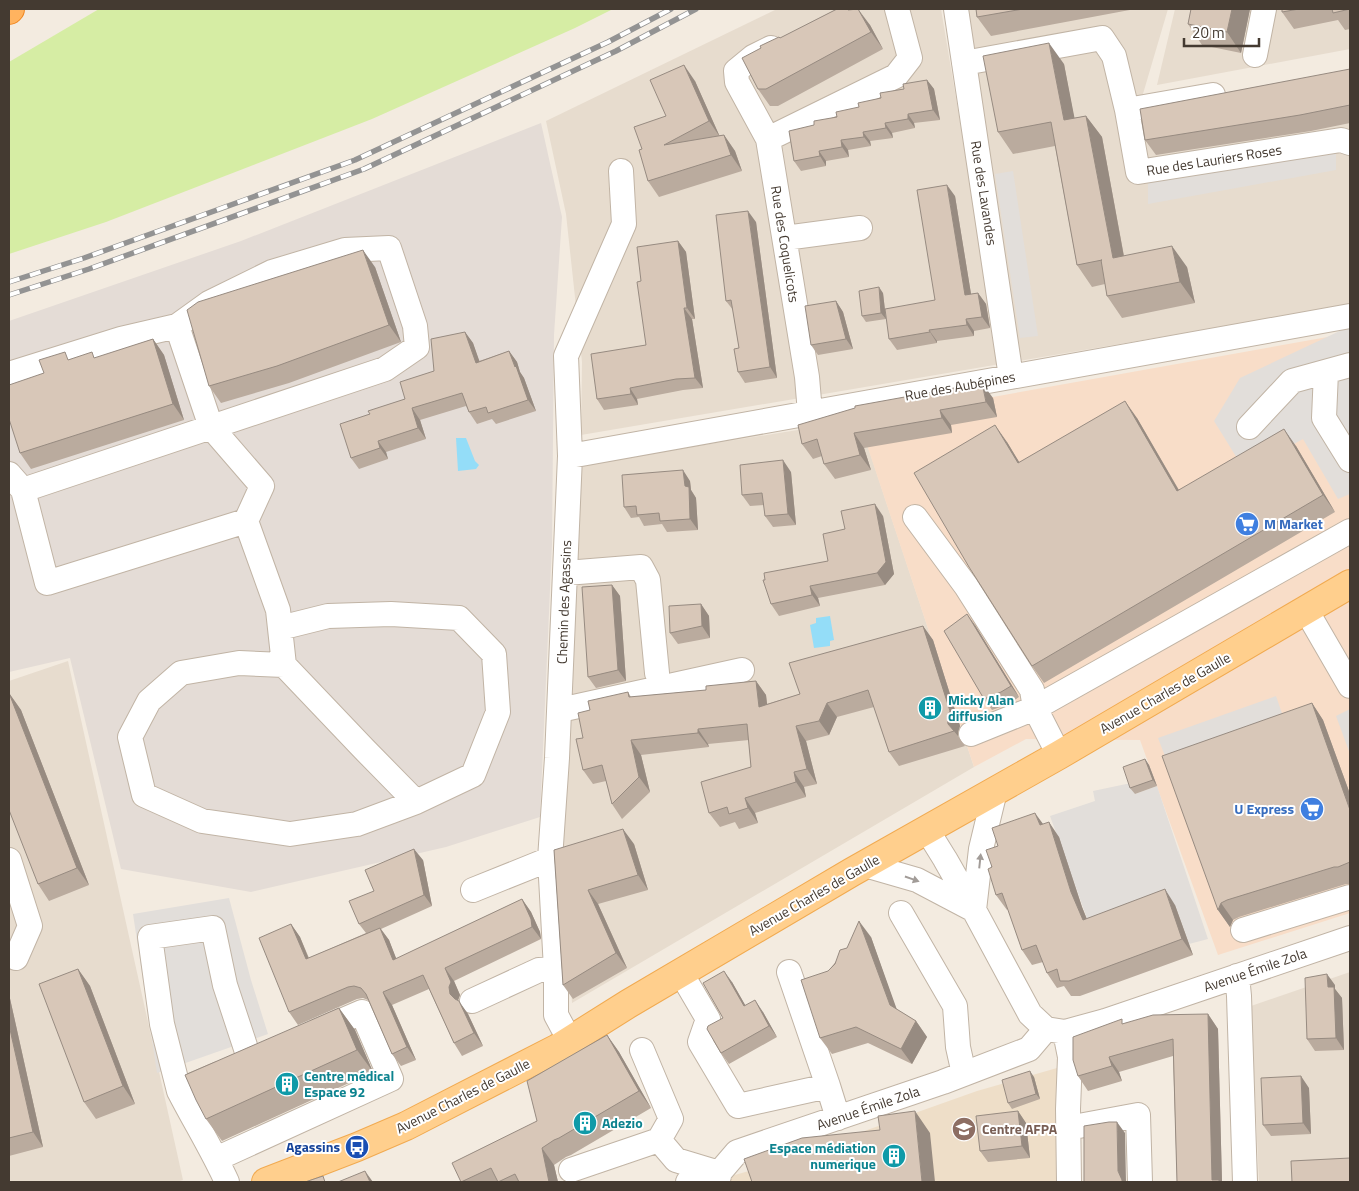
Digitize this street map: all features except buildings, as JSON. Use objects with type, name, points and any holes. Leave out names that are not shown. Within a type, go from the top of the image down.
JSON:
[{"type":"main road","name":"Avenue Charles de Gaulle","points":[[266,1182],[406,1126],[532,1062],[570,1041],[681,972],[866,864],[1059,755],[1350,584]]},
{"type":"street","points":[[768,139],[896,76],[910,58],[897,9]]},
{"type":"street","name":"Rue des Lavandes","points":[[956,9],[1012,377]]},
{"type":"street","points":[[1256,55],[1264,9]]},
{"type":"street","points":[[964,63],[1102,38],[1114,56],[1127,110],[1234,91]]},
{"type":"street","name":"Rue des Coquelicots","points":[[789,39],[753,57],[736,72],[737,82],[768,139],[807,376],[810,413]]},
{"type":"street","name":"Rue des Lauriers Roses","points":[[1127,110],[1138,172],[1341,140],[1350,143]]},
{"type":"street","name":"Chemin des Agassins","points":[[570,1041],[556,1015],[556,969],[550,859],[560,710],[570,456],[566,356],[624,224],[621,171]]},
{"type":"street","points":[[785,238],[860,228]]},
{"type":"street","points":[[9,374],[120,339],[177,326],[209,303],[272,272],[344,250],[389,248],[415,326],[417,347],[385,369],[211,427],[16,482],[47,583],[246,520]]},
{"type":"street","name":"Rue des Aubépines","points":[[570,456],[1350,316]]},
{"type":"street","points":[[177,326],[211,427],[262,486],[246,520],[278,610],[284,665],[416,802]]},
{"type":"street","points":[[1249,427],[1292,381],[1350,365]]},
{"type":"street","points":[[1326,372],[1324,418],[1350,460]]},
{"type":"street","points":[[915,517],[966,586],[1032,690],[1035,708],[1059,755]]},
{"type":"street","points":[[971,734],[1035,708],[1350,531]]},
{"type":"street","points":[[566,573],[640,567],[648,580],[656,673]]},
{"type":"street","points":[[1306,610],[1350,686]]},
{"type":"street","points":[[280,628],[328,616],[391,614],[460,618],[494,654],[498,712],[473,775],[416,802],[357,824],[290,834],[202,821],[144,795],[130,737],[149,701],[181,673],[239,663],[284,665]]},
{"type":"street","points":[[560,710],[742,670]]},
{"type":"street","points":[[974,910],[981,849],[994,791]]},
{"type":"street","points":[[926,830],[974,910],[1030,1014],[1055,1031],[1070,1057],[1069,1182]]},
{"type":"street","points":[[473,890],[550,859]]},
{"type":"street","points":[[9,860],[30,926],[16,958]]},
{"type":"street","points":[[866,864],[917,880],[974,910]]},
{"type":"street","points":[[1243,930],[1350,897]]},
{"type":"street","points":[[901,913],[955,1006],[958,1047],[964,1074]]},
{"type":"street","points":[[180,1091],[258,1057],[225,986],[213,928],[150,937],[162,1024],[180,1091],[227,1182]]},
{"type":"street","name":"Avenue Émile Zola","points":[[719,1178],[737,1152],[964,1074],[1029,1049],[1055,1031],[1106,1021],[1350,938]]},
{"type":"street","points":[[472,1001],[539,970],[556,969]]},
{"type":"street","points":[[681,972],[708,1019],[700,1042],[738,1106],[828,1086]]},
{"type":"street","points":[[789,972],[838,1118]]},
{"type":"street","points":[[1237,976],[1244,1182]]},
{"type":"street","points":[[216,1159],[390,1079],[362,1012],[301,1038]]},
{"type":"street","points":[[571,1170],[659,1140],[671,1119],[642,1050]]},
{"type":"street","points":[[1068,1128],[1138,1115],[1140,1182]]},
{"type":"street","points":[[659,1140],[676,1160],[719,1178]]},
{"type":"street","points":[[688,1182],[719,1178]]},
{"type":"shaded area","points":[[777,9],[941,9],[992,312],[945,9],[1168,9],[1135,121],[1350,84],[1350,305],[581,435],[582,362],[566,214],[546,121]]},
{"type":"shaded area","points":[[1175,9],[1350,9],[1350,49],[1157,85]]},
{"type":"shaded area","points":[[541,123],[562,217],[554,335],[552,544],[540,817],[446,847],[251,892],[121,869],[70,658],[9,672],[9,321],[241,241]]},
{"type":"shaded area","points":[[1336,149],[1336,170],[1148,204],[1148,183]]},
{"type":"shaded area","points":[[1013,171],[1038,336],[1020,338],[995,174]]},
{"type":"shaded area","points":[[1350,328],[1350,494],[1338,499],[1303,439],[1245,471],[1214,421],[1240,378],[1344,329]]},
{"type":"shaded area","points":[[1350,333],[1350,913],[1218,955],[1140,740],[1026,739],[974,767],[859,421]]},
{"type":"shaded area","points":[[859,420],[974,767],[572,1003],[562,859],[580,465]]},
{"type":"shaded area","points":[[68,661],[183,1180],[176,1182],[9,1182],[9,681]]},
{"type":"shaded area","points":[[1276,696],[1285,722],[1168,764],[1158,738]]},
{"type":"shaded area","points":[[1350,709],[1350,754],[1336,716]]},
{"type":"shaded area","points":[[1131,783],[1135,794],[1157,786],[1208,939],[1189,944],[1175,905],[1093,935],[1050,816],[1095,801],[1093,791]]},
{"type":"shaded area","points":[[229,898],[268,1034],[157,1073],[133,914]]},
{"type":"shaded area","points":[[1350,972],[1350,1182],[1259,1182],[1251,1006]]},
{"type":"shaded area","name":"Centre AFPA","points":[[1057,1068],[1058,1182],[710,1182],[763,1167],[977,1091]]},
{"type":"green space","points":[[99,9],[613,9],[575,28],[372,119],[106,222],[9,254],[9,62]]},
{"type":"water","points":[[456,438],[466,438],[475,461],[479,465],[476,469],[458,471]]},
{"type":"water","points":[[830,616],[834,640],[830,641],[830,646],[814,648],[810,625],[816,623],[816,618]]},
{"type":"railway","points":[[9,282],[84,258],[355,160],[608,42],[671,9]]},
{"type":"railway","points":[[9,295],[89,269],[364,169],[616,51],[696,9]]},
{"type":"place","name":"M Market","points":[[1247,524]]},
{"type":"place","name":"Micky Alan diffusion","points":[[930,708]]},
{"type":"place","name":"U Express","points":[[1312,809]]},
{"type":"place","name":"Centre médical Espace 92","points":[[287,1084]]},
{"type":"place","name":"Adezio","points":[[585,1123]]},
{"type":"place","name":"Centre AFPA","points":[[964,1129]]},
{"type":"place","name":"Agassins","points":[[357,1147]]},
{"type":"place","name":"Espace médiation numerique","points":[[894,1156]]}]
